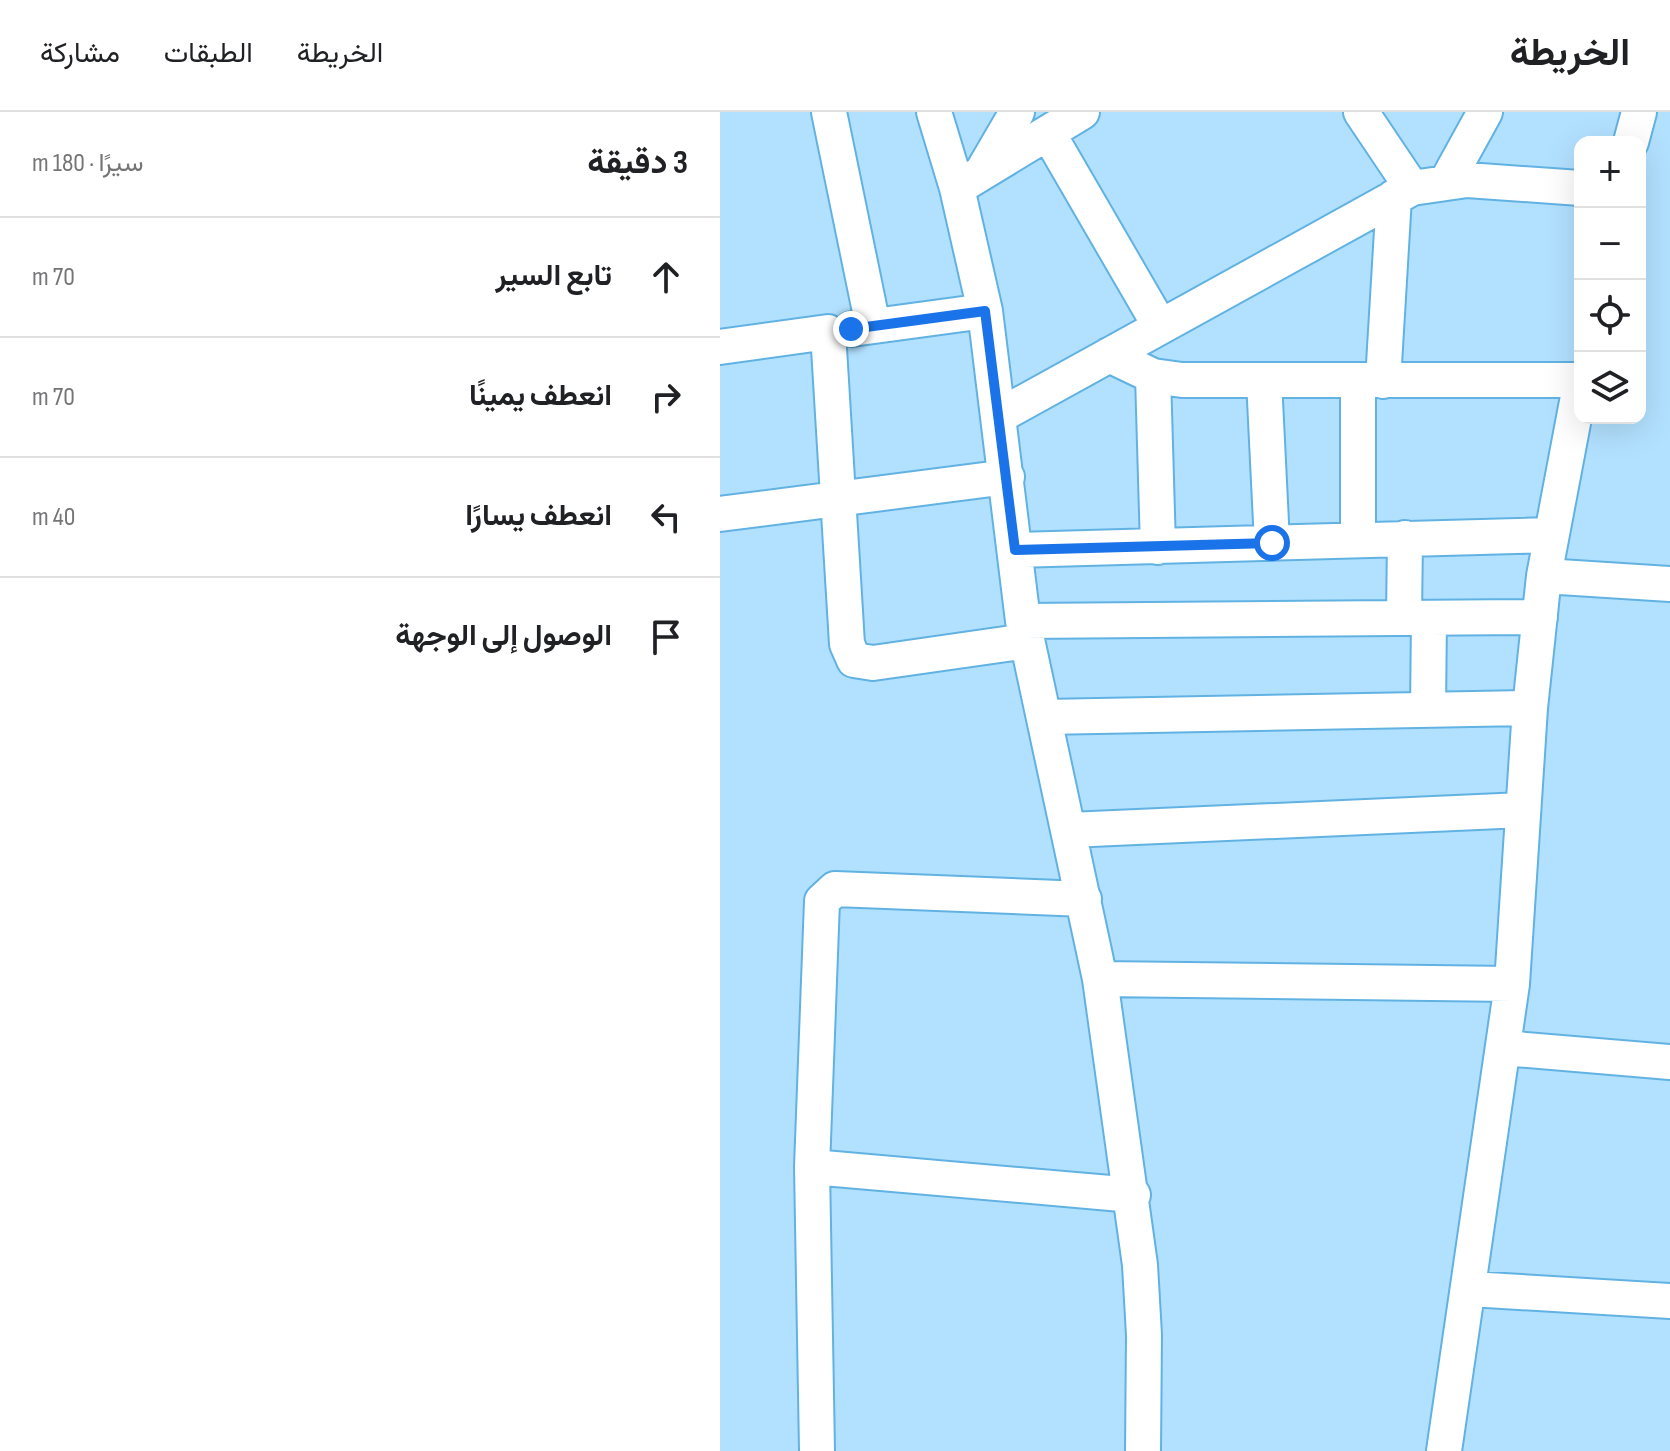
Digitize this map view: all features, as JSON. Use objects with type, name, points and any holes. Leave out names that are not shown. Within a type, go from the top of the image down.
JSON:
[{"type":"street","points":[[829,112],[873,326]]},
{"type":"street","points":[[934,112],[969,180],[1025,631],[1100,979],[1133,1195],[1144,1335],[1143,1451]]},
{"type":"street","points":[[969,180],[1017,112]]},
{"type":"street","points":[[969,180],[1082,112]]},
{"type":"street","points":[[1358,540],[1371,381],[1403,193],[1361,112]]},
{"type":"street","points":[[1447,181],[1485,112]]},
{"type":"street","points":[[1633,136],[1639,112]]},
{"type":"street","points":[[1048,133],[1160,326]]},
{"type":"street","points":[[999,416],[1403,193],[1447,181],[1574,188]]},
{"type":"street","points":[[720,347],[985,311]]},
{"type":"street","points":[[828,332],[847,644],[854,660],[873,663],[1025,631],[1540,617]]},
{"type":"street","points":[[1109,355],[1153,376],[1574,383]]},
{"type":"street","points":[[1153,376],[1158,547]]},
{"type":"street","points":[[1264,380],[1272,543]]},
{"type":"street","points":[[1444,1451],[1512,984],[1530,708],[1544,576],[1574,413]]},
{"type":"street","points":[[720,514],[1007,477]]},
{"type":"street","points":[[1015,550],[1550,535]]},
{"type":"street","points":[[1405,538],[1428,710]]},
{"type":"street","points":[[1544,576],[1670,584]]},
{"type":"street","points":[[1044,717],[1530,708]]},
{"type":"street","points":[[1069,830],[1523,810]]},
{"type":"street","points":[[817,1451],[812,1167],[821,911],[827,894],[835,889],[1084,899]]},
{"type":"street","points":[[1100,979],[1512,984]]},
{"type":"street","points":[[1503,1048],[1670,1062]]},
{"type":"street","points":[[812,1167],[1133,1195]]},
{"type":"street","points":[[1470,1289],[1670,1301]]},
{"type":"route","points":[[851,329],[985,311],[1015,550],[1272,543]]}]
